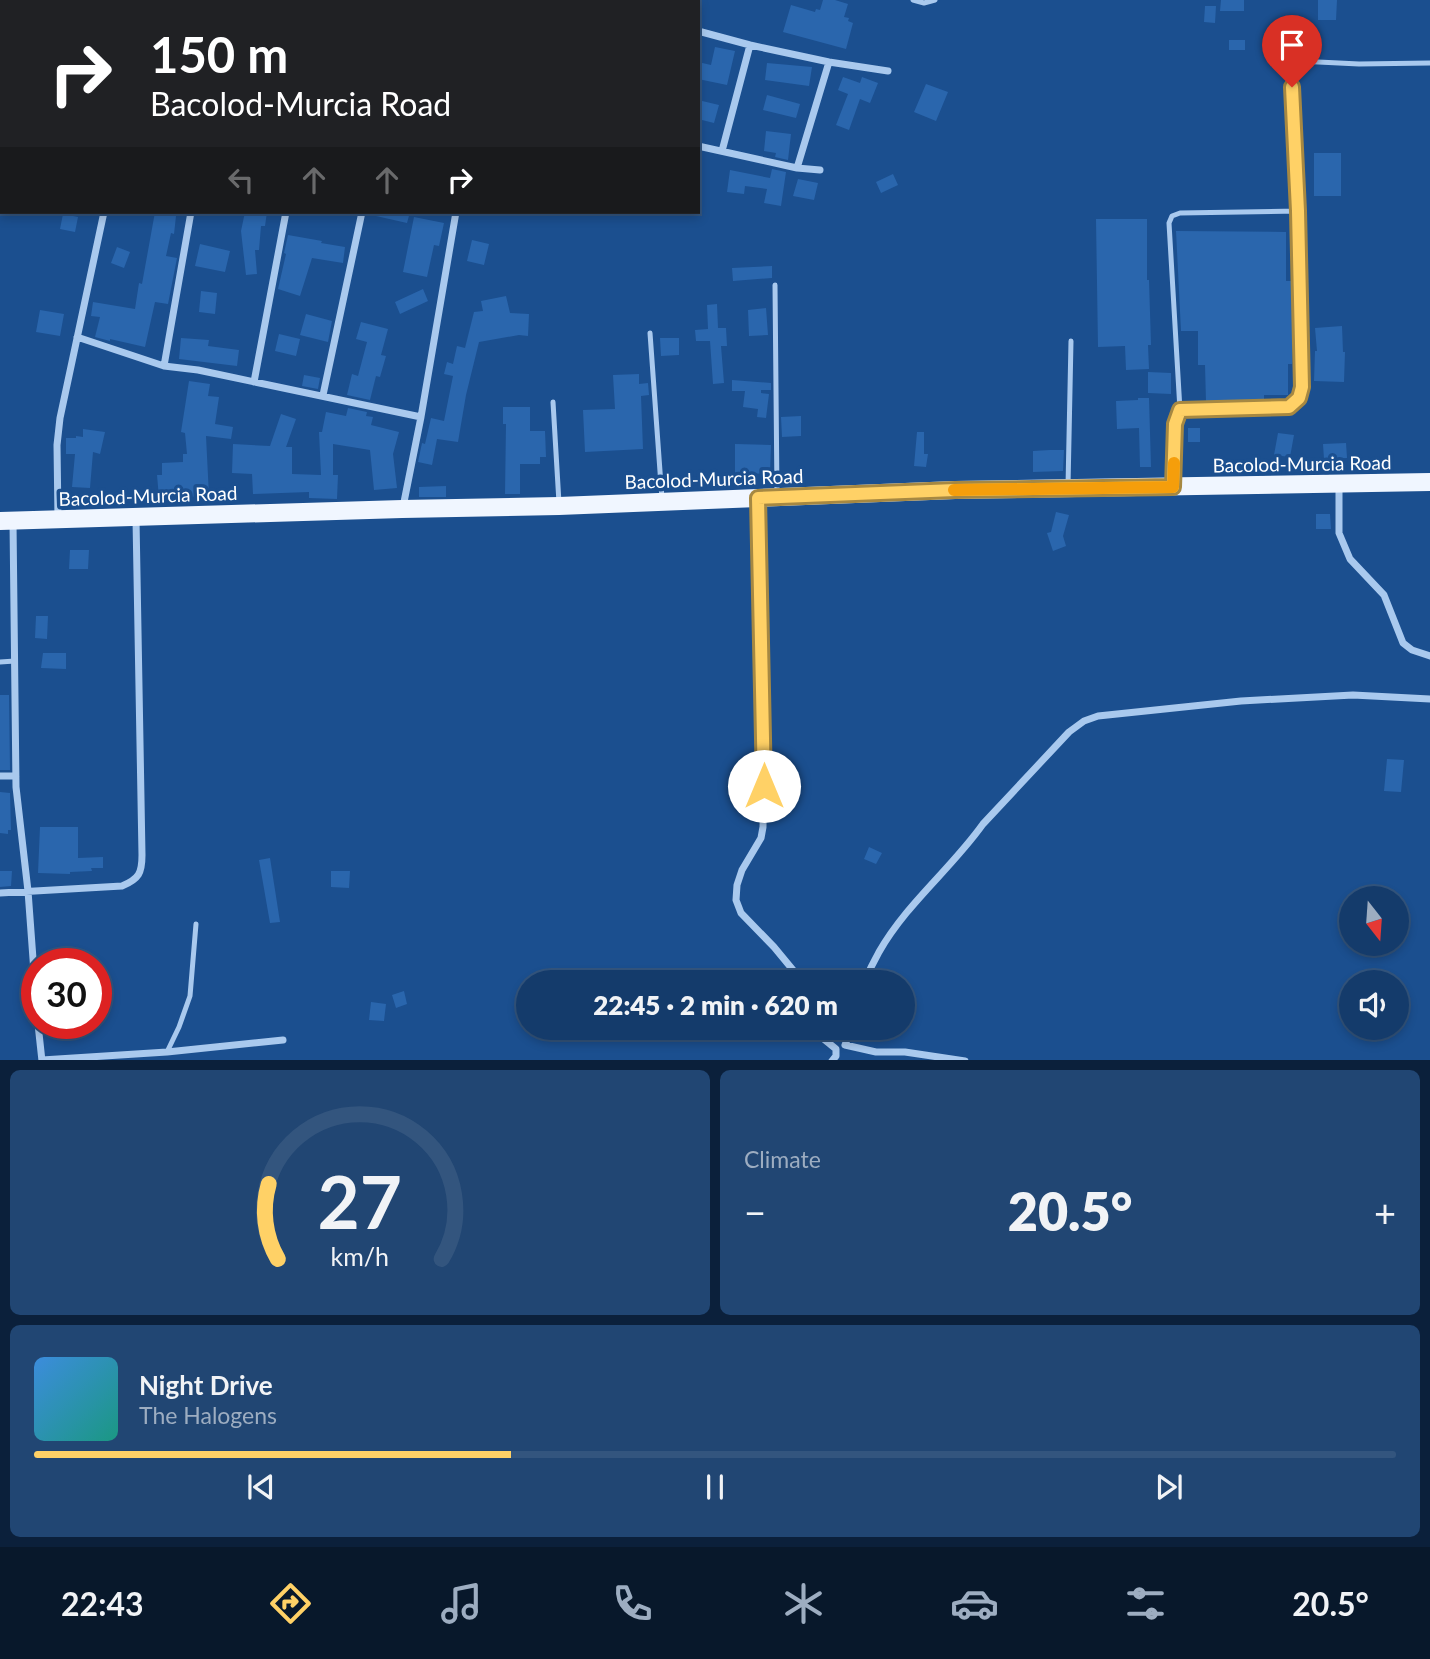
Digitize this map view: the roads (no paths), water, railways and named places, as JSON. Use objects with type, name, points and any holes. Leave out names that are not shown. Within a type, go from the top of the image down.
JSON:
[{"type":"main road","name":"Bacolod-Murcia Road","points":[[7,521],[559,506],[955,490],[1430,482]]},
{"type":"street","points":[[700,32],[830,62],[888,71]]},
{"type":"street","points":[[722,151],[750,45]]},
{"type":"street","points":[[797,168],[830,62]]},
{"type":"street","points":[[700,146],[797,168],[820,170]]},
{"type":"street","points":[[58,519],[57,445],[66,386],[104,214]]},
{"type":"street","points":[[164,366],[191,214]]},
{"type":"street","points":[[254,382],[286,214]]},
{"type":"street","points":[[323,396],[362,214]]},
{"type":"street","points":[[402,509],[421,417],[456,214]]},
{"type":"street","points":[[77,337],[164,366],[198,370],[421,417]]},
{"type":"street","points":[[1339,485],[1339,533],[1350,559],[1384,595],[1403,643],[1412,650],[1430,656]]},
{"type":"street","points":[[758,498],[764,745],[763,827],[761,838],[742,870],[736,900],[741,913],[793,970]]},
{"type":"street","points":[[0,892],[122,886],[133,882],[142,865],[136,518]]},
{"type":"street","points":[[7,521],[15,662],[16,776],[32,948]]},
{"type":"street","points":[[869,970],[885,942],[927,888],[1069,732],[1084,721],[1098,716],[1241,701],[1353,695],[1430,699]]},
{"type":"street","points":[[0,776],[16,776]]},
{"type":"street","points":[[40,1039],[42,1060],[167,1052],[283,1040]]},
{"type":"street","points":[[825,1040],[836,1049]]},
{"type":"street","points":[[845,1045],[847,1040]]},
{"type":"street","points":[[836,1049],[845,1045],[876,1052],[905,1052],[965,1060]]},
{"type":"street","points":[[832,1060],[836,1056],[836,1049]]},
{"type":"street","points":[[167,1052],[178,1060]]},
{"type":"lane","points":[[914,0],[923,3],[935,0]]},
{"type":"lane","points":[[1180,410],[1289,407],[1299,398],[1302,387],[1298,211],[1291,73],[1296,57],[1298,61],[1359,64],[1430,63]]},
{"type":"lane","points":[[1173,487],[1175,424],[1180,410],[1169,223],[1172,216],[1180,213],[1298,211]]},
{"type":"lane","points":[[775,285],[776,498]]},
{"type":"lane","points":[[650,333],[663,502]]},
{"type":"lane","points":[[1068,489],[1071,341]]},
{"type":"lane","points":[[553,402],[559,506]]},
{"type":"lane","points":[[0,662],[15,662]]},
{"type":"lane","points":[[167,1052],[190,996],[196,924]]}]
